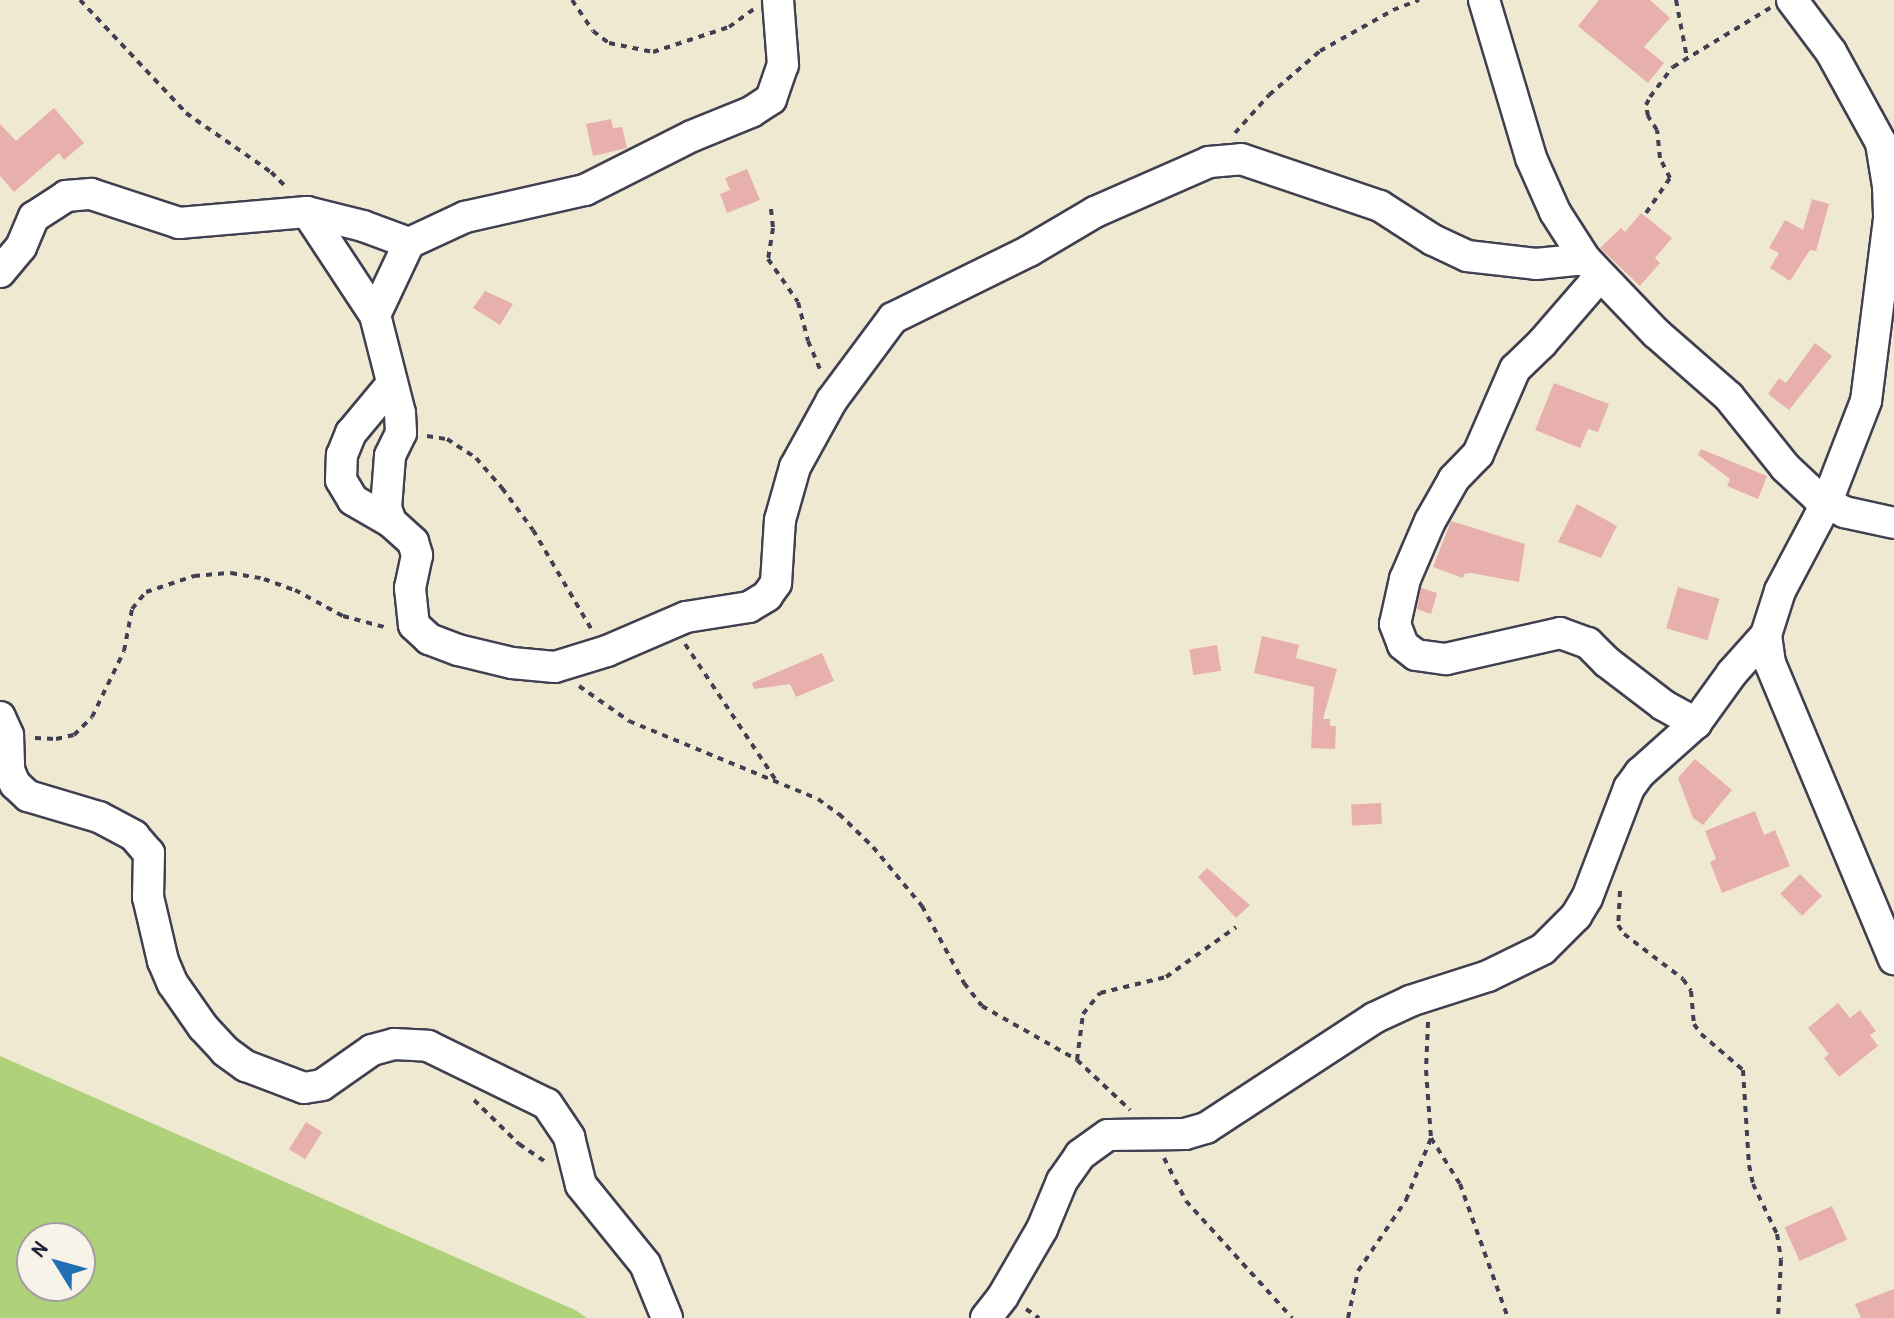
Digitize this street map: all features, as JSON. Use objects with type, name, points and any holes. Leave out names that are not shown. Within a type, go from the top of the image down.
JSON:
[{"type":"street","points":[[1484,0],[1531,158],[1555,212],[1592,268],[1656,333],[1729,397],[1785,467],[1826,504],[1872,521],[1894,523]]},
{"type":"street","points":[[986,1318],[1042,1229],[1062,1181],[1080,1155],[1108,1135],[1154,1132],[1185,1134],[1206,1128],[1374,1018],[1522,962],[1560,934],[1587,898],[1629,788],[1657,755],[1696,723],[1732,673],[1766,635],[1780,591],[1826,504],[1866,401],[1889,219],[1888,140],[1831,52],[1792,0]]},
{"type":"street","points":[[375,315],[409,243],[465,217],[585,190],[692,136],[763,106],[777,90],[783,65],[766,4]]},
{"type":"street","points":[[391,385],[351,433],[342,455],[341,480],[353,500],[391,522],[413,542],[417,555],[410,609],[414,625],[429,639],[512,663],[555,667],[607,651],[686,617],[749,607],[767,596],[776,583],[780,520],[795,467],[832,400],[893,318],[1029,251],[1095,212],[1209,162],[1241,159],[1380,206],[1433,240],[1467,256],[1592,268]]},
{"type":"street","points":[[0,272],[21,247],[34,217],[66,196],[91,194],[179,223],[304,212],[363,226],[409,243]]},
{"type":"street","points":[[304,212],[375,315],[400,413],[401,433],[390,456],[385,491],[391,522]]},
{"type":"street","points":[[1592,268],[1542,343],[1515,369],[1478,454],[1454,479],[1430,521],[1405,579],[1395,624],[1403,645],[1416,655],[1446,659],[1560,633],[1588,643],[1607,662],[1663,705],[1696,723]]},
{"type":"street","points":[[1766,635],[1770,663],[1894,959]]},
{"type":"street","points":[[4,726],[9,770],[15,784],[28,796],[99,817],[134,836],[149,853],[148,897],[163,961],[173,984],[203,1027],[225,1051],[246,1066],[304,1088],[322,1085],[372,1050],[394,1044],[428,1046],[452,1055],[547,1104],[569,1137],[581,1185],[645,1264],[667,1318]]},
{"type":"path","points":[[80,0],[168,96],[209,131],[271,172],[304,212]]},
{"type":"path","points":[[572,0],[593,31],[609,43],[653,52],[729,27],[766,4]]},
{"type":"path","points":[[1209,162],[1269,95],[1320,51],[1393,10],[1419,0]]},
{"type":"path","points":[[1676,0],[1687,58]]},
{"type":"path","points":[[1646,213],[1670,178],[1660,158],[1657,130],[1646,105],[1662,79],[1687,58],[1782,0]]},
{"type":"path","points":[[771,209],[773,228],[768,259],[798,302],[808,341],[832,400]]},
{"type":"path","points":[[401,433],[447,439],[476,458],[533,530],[580,612],[607,651]]},
{"type":"path","points":[[4,726],[56,739],[74,735],[92,717],[124,651],[132,609],[146,592],[194,576],[231,573],[264,579],[295,590],[343,616],[429,639]]},
{"type":"path","points":[[686,617],[684,647],[742,726],[778,785]]},
{"type":"path","points":[[555,667],[629,721],[818,799],[873,847],[922,906],[964,983],[982,1006],[1077,1060],[1154,1132],[1171,1177],[1186,1201],[1292,1318]]},
{"type":"path","points":[[1621,878],[1618,925],[1683,979],[1691,991],[1694,1024],[1701,1034],[1743,1070],[1749,1165],[1753,1184],[1777,1234],[1781,1260],[1778,1318]]},
{"type":"path","points":[[1077,1060],[1083,1014],[1100,993],[1166,977],[1236,927]]},
{"type":"path","points":[[1348,1318],[1358,1271],[1406,1200],[1431,1138],[1426,1070],[1429,995]]},
{"type":"path","points":[[470,1096],[519,1144],[581,1185]]},
{"type":"path","points":[[1431,1138],[1460,1184],[1508,1318]]},
{"type":"green space","points":[[0,1056],[575,1310],[587,1318],[0,1318]]},
{"type":"building","points":[[1599,0],[1650,0],[1670,18],[1644,47],[1664,63],[1648,83],[1578,26]]},
{"type":"building","points":[[54,108],[84,143],[64,160],[59,153],[14,192],[0,176],[0,124],[16,141]]},
{"type":"building","points":[[611,119],[613,128],[622,127],[627,148],[593,156],[586,124]]},
{"type":"building","points":[[747,169],[760,200],[727,213],[720,194],[730,190],[725,178]]},
{"type":"building","points":[[1812,199],[1829,204],[1816,251],[1810,250],[1790,281],[1770,268],[1779,253],[1769,248],[1785,220],[1803,230]]},
{"type":"building","points":[[1641,213],[1672,238],[1655,258],[1660,263],[1640,286],[1600,248],[1621,228],[1625,232]]},
{"type":"building","points":[[485,291],[513,304],[500,325],[473,308]]},
{"type":"building","points":[[1815,343],[1832,356],[1789,410],[1768,394],[1779,378],[1786,383]]},
{"type":"building","points":[[1554,383],[1609,404],[1598,432],[1588,429],[1580,448],[1535,430]]},
{"type":"building","points":[[1701,449],[1767,476],[1758,499],[1727,486],[1730,479],[1698,455]]},
{"type":"building","points":[[1577,504],[1617,526],[1601,558],[1558,542]]},
{"type":"building","points":[[1451,521],[1525,544],[1519,582],[1471,573],[1464,574],[1463,578],[1433,567]]},
{"type":"building","points":[[1678,587],[1719,599],[1707,640],[1666,628]]},
{"type":"building","points":[[1421,588],[1437,593],[1431,614],[1417,609]]},
{"type":"building","points":[[1262,636],[1299,645],[1296,658],[1337,669],[1323,719],[1330,719],[1330,726],[1336,726],[1335,749],[1311,748],[1314,687],[1254,673]]},
{"type":"building","points":[[1217,645],[1221,671],[1193,675],[1189,649]]},
{"type":"building","points":[[822,653],[834,681],[796,697],[790,684],[754,689],[752,683]]},
{"type":"building","points":[[1695,759],[1732,790],[1703,825],[1693,818],[1678,778]]},
{"type":"building","points":[[1381,803],[1382,824],[1352,826],[1351,805]]},
{"type":"building","points":[[1755,811],[1764,835],[1775,830],[1790,866],[1722,893],[1710,862],[1716,859],[1705,831]]},
{"type":"building","points":[[1207,868],[1250,905],[1236,918],[1198,877]]},
{"type":"building","points":[[1800,874],[1822,896],[1802,916],[1780,894]]},
{"type":"building","points":[[1838,1003],[1850,1018],[1860,1010],[1876,1031],[1870,1035],[1878,1046],[1839,1077],[1824,1058],[1829,1054],[1808,1028]]},
{"type":"building","points":[[306,1122],[322,1132],[305,1159],[289,1149]]},
{"type":"building","points":[[1832,1206],[1847,1240],[1800,1261],[1784,1227]]},
{"type":"building","points":[[1894,1289],[1894,1318],[1861,1318],[1855,1304]]}]
